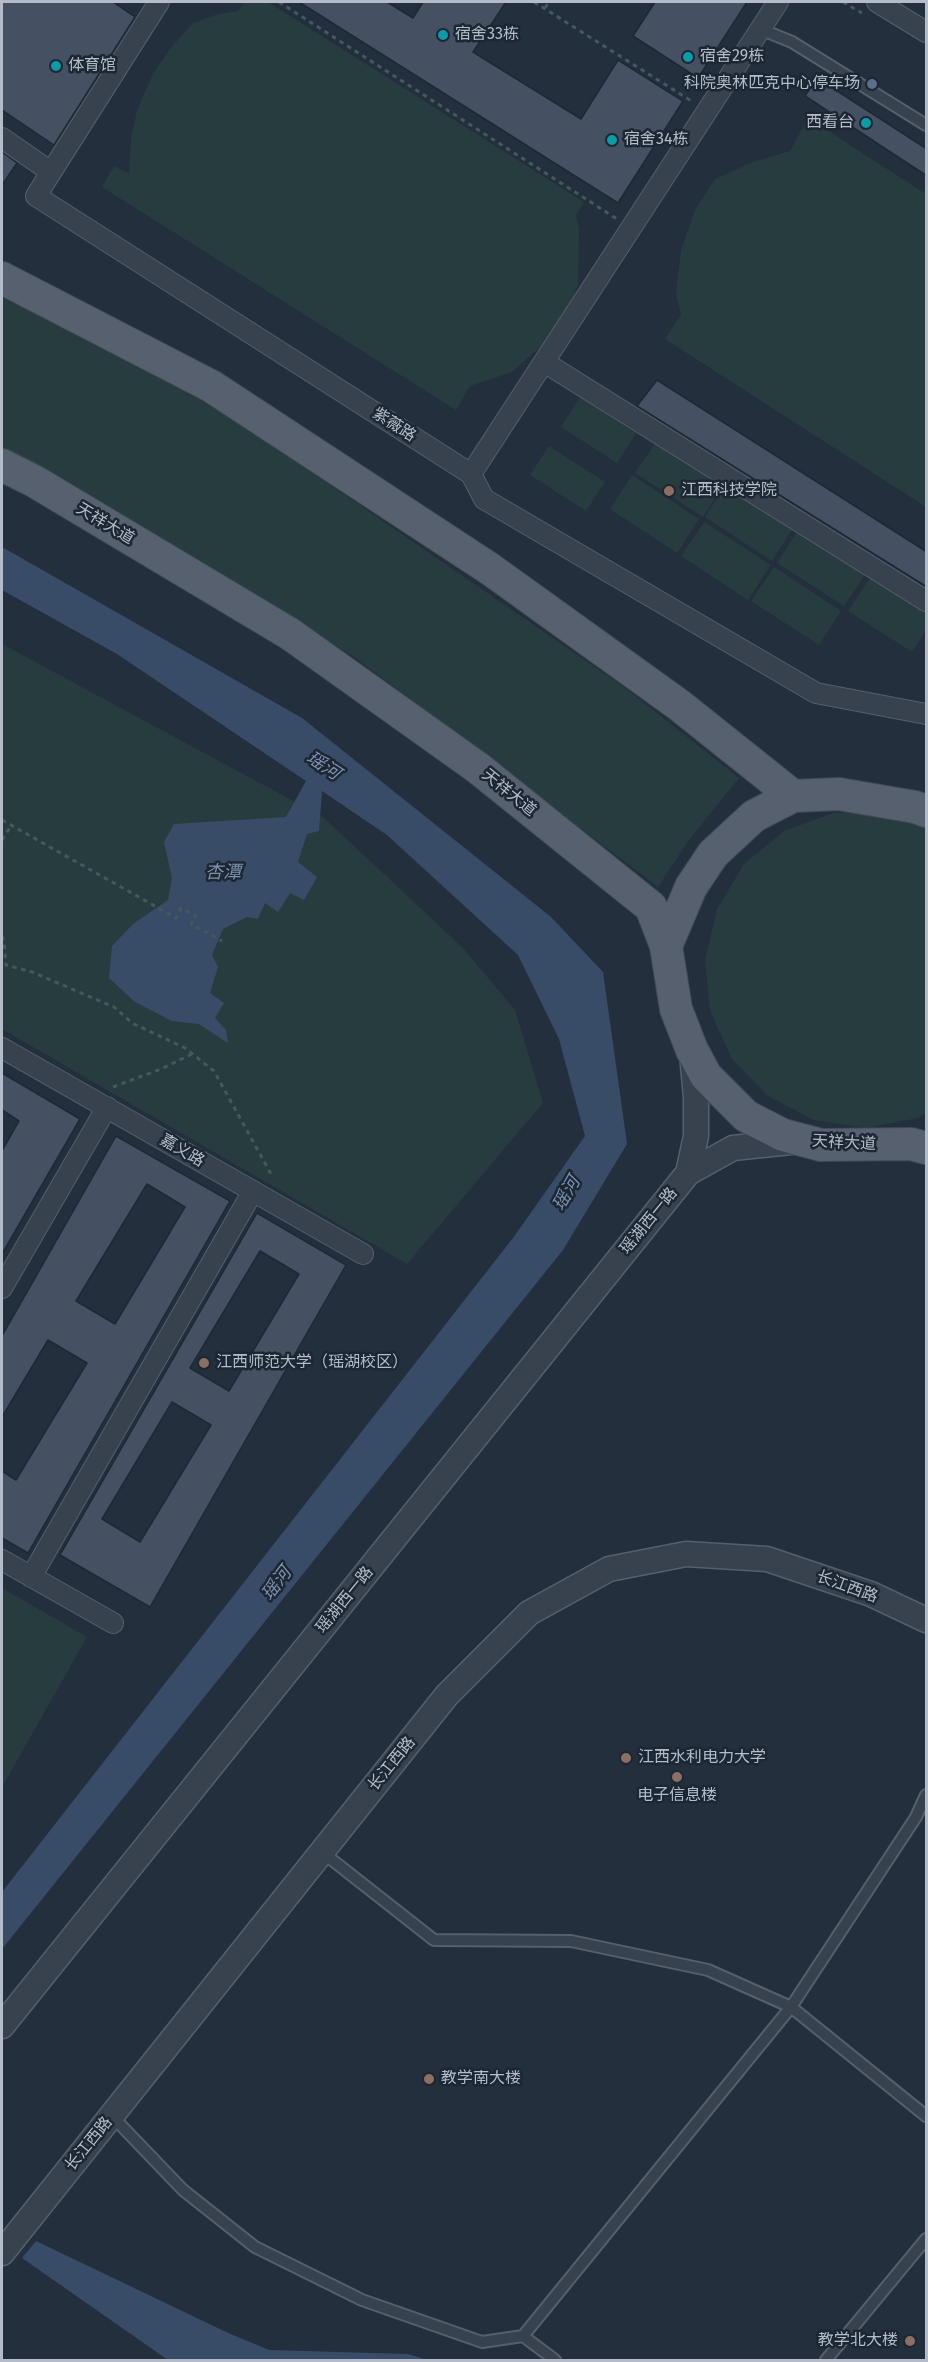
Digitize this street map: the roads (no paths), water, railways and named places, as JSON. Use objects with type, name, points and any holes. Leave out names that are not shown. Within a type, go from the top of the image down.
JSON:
[{"type":"main road","points":[[2,278],[221,393],[490,570],[679,705],[793,796]]},
{"type":"main road","name":"天祥大道","points":[[2,465],[34,481],[290,634],[478,768],[651,907],[666,946],[676,1009],[692,1050],[706,1076],[746,1116],[783,1135],[821,1145],[921,1144]]},
{"type":"main road","points":[[666,946],[691,887],[712,854],[754,816],[793,796],[839,794],[923,808]]},
{"type":"street","name":"紫薇路","points":[[159,2],[36,196],[471,474]]},
{"type":"street","points":[[778,2],[471,474],[484,499],[816,693],[927,714]]},
{"type":"street","points":[[877,2],[927,32]]},
{"type":"street","points":[[2,138],[51,171]]},
{"type":"street","points":[[544,362],[927,601]]},
{"type":"street","name":"嘉义路","points":[[2,1048],[363,1254]]},
{"type":"street","points":[[688,1173],[696,1136],[696,1097],[692,1050]]},
{"type":"street","points":[[2,1288],[106,1107]]},
{"type":"street","points":[[688,1173],[734,1148],[804,1140]]},
{"type":"street","name":"瑶湖西一路","points":[[2,2026],[688,1173]]},
{"type":"street","points":[[31,1577],[254,1191]]},
{"type":"street","name":"长江西路","points":[[2,2253],[447,1695],[529,1613],[609,1569],[686,1554],[767,1559],[871,1594],[927,1620]]},
{"type":"street","points":[[2,1560],[113,1623]]},
{"type":"lane","points":[[760,29],[792,42],[927,125]]},
{"type":"lane","points":[[112,2116],[183,2190],[255,2247],[362,2300],[482,2342],[523,2336],[791,2007],[916,1817],[927,1795]]},
{"type":"lane","points":[[322,1852],[434,1940],[571,1941],[708,1970],[791,2007],[927,2116]]},
{"type":"lane","points":[[826,2361],[927,2238]]},
{"type":"lane","points":[[523,2336],[555,2361]]},
{"type":"water","points":[[2,547],[302,718],[551,917],[603,972],[627,1144],[563,1250],[2,1949],[2,1892],[513,1238],[585,1136],[559,1039],[518,955],[387,835],[322,791],[319,831],[307,834],[298,862],[317,877],[304,900],[290,893],[278,912],[265,903],[258,919],[247,917],[223,929],[212,955],[218,967],[210,993],[224,1003],[215,1018],[226,1030],[228,1043],[199,1024],[172,1021],[135,1002],[109,978],[112,946],[133,924],[168,900],[172,878],[164,842],[174,824],[286,817],[306,781],[117,654],[2,590]]},
{"type":"water","points":[[36,2241],[226,2332],[269,2350],[408,2354],[427,2360],[168,2360],[22,2258]]},
{"type":"place","name":"宿舍33栋","points":[[443,35]]},
{"type":"place","name":"宿舍29栋","points":[[688,57]]},
{"type":"place","name":"体育馆","points":[[56,66]]},
{"type":"place","name":"科院奥林匹克中心停车场","points":[[872,84]]},
{"type":"place","name":"西看台","points":[[866,123]]},
{"type":"place","name":"宿舍34栋","points":[[612,140]]},
{"type":"place","name":"江西科技学院","points":[[669,491]]},
{"type":"place","name":"江西师范大学（瑶湖校区）","points":[[204,1363]]},
{"type":"place","name":"江西水利电力大学","points":[[626,1758]]},
{"type":"place","name":"电子信息楼","points":[[677,1777]]},
{"type":"place","name":"教学南大楼","points":[[429,2079]]},
{"type":"place","name":"教学北大楼","points":[[910,2341]]},
{"type":"water label","name":"瑶河","points":[[323,766]]},
{"type":"water label","name":"杏潭","points":[[223,873]]},
{"type":"water label","name":"瑶河","points":[[567,1194]]},
{"type":"water label","name":"瑶河","points":[[277,1584]]}]
